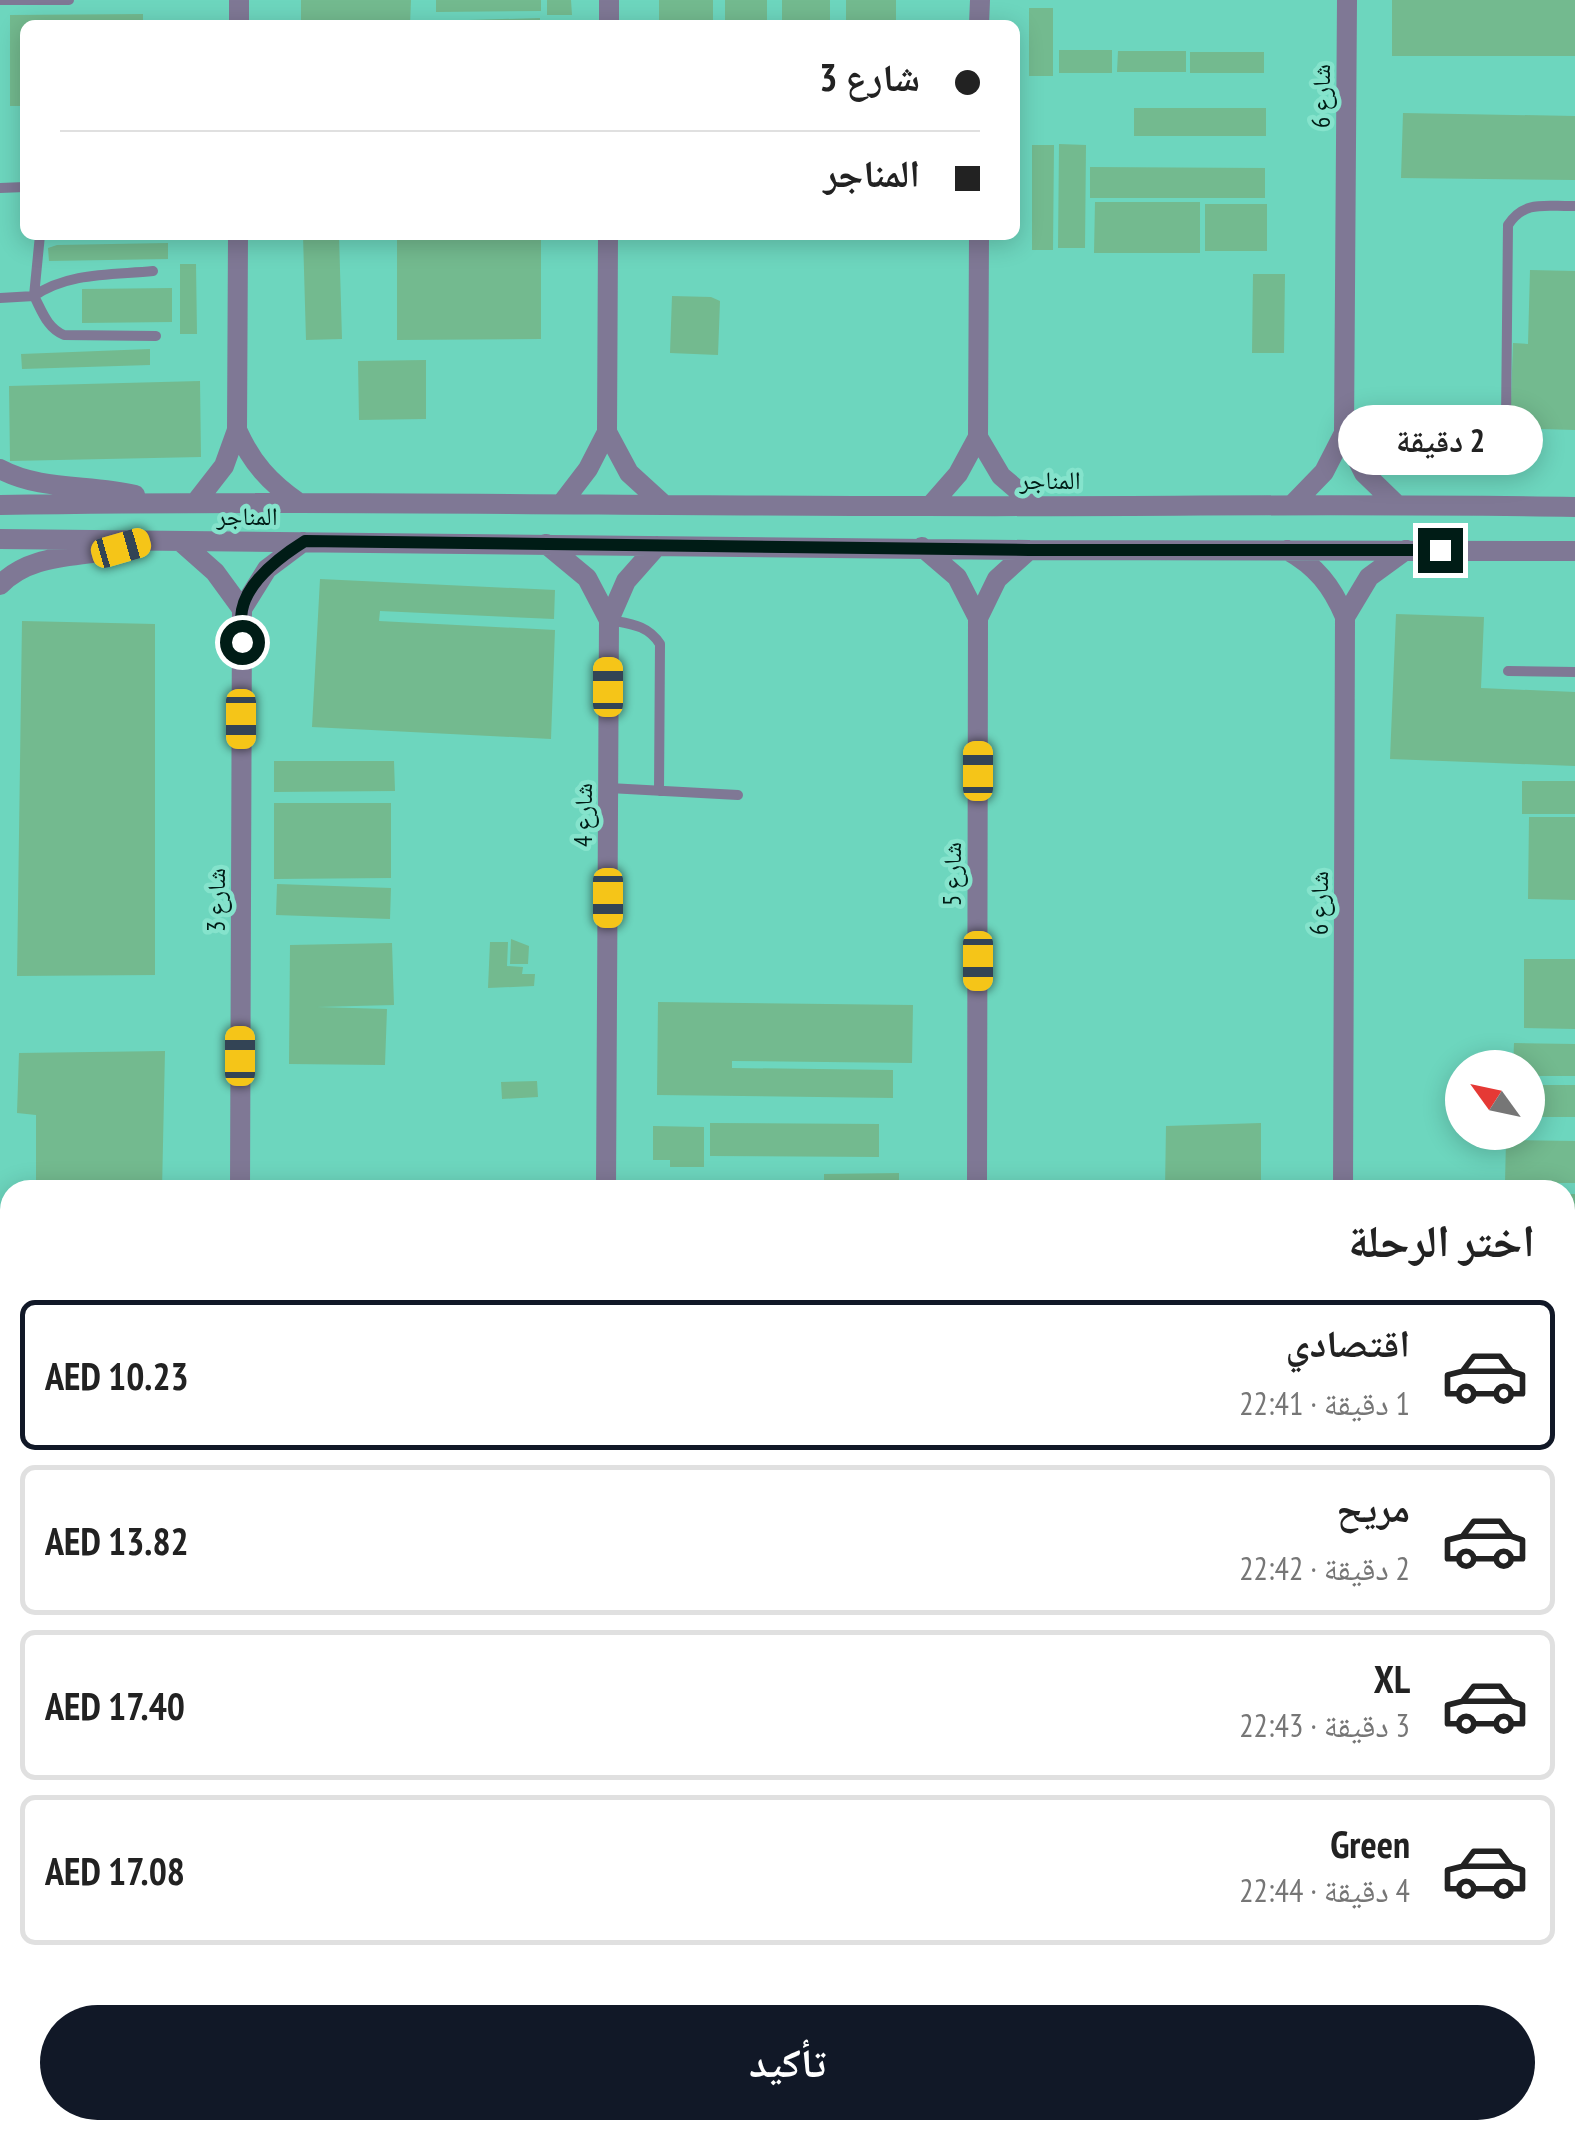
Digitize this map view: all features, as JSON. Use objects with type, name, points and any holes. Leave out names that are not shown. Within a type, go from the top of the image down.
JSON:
[{"type":"street","name":"شارع 6","points":[[1294,504],[1324,472],[1344,433],[1347,0]]},
{"type":"street","points":[[196,502],[224,466],[237,430],[238,240]]},
{"type":"street","points":[[562,502],[588,469],[607,432],[608,240]]},
{"type":"street","points":[[930,506],[958,474],[978,437],[979,240]]},
{"type":"street","points":[[237,430],[258,470],[299,502]]},
{"type":"street","points":[[607,432],[629,472],[663,504]]},
{"type":"street","name":"شارع 6","points":[[1344,433],[1364,473],[1396,504]]},
{"type":"street","points":[[978,437],[1000,476],[1034,505]]},
{"type":"street","name":"المناجر","points":[[0,469],[43,484],[100,487],[166,502]]},
{"type":"street","name":"المناجر","points":[[0,504],[562,502],[1575,507]]},
{"type":"street","name":"المناجر","points":[[0,539],[1029,550],[1575,551]]},
{"type":"street","points":[[180,541],[214,572],[242,609],[267,570],[305,541]]},
{"type":"street","points":[[0,585],[31,564],[98,555],[144,542]]},
{"type":"street","name":"شارع 4","points":[[546,544],[587,578],[608,620]]},
{"type":"street","name":"شارع 4","points":[[606,1180],[608,620],[626,580],[657,546]]},
{"type":"street","name":"شارع 5","points":[[922,548],[957,578],[978,618]]},
{"type":"street","name":"شارع 6","points":[[1286,549],[1323,576],[1345,617],[1343,1180]]},
{"type":"street","name":"شارع 5","points":[[977,1180],[978,618],[997,579],[1029,550]]},
{"type":"street","points":[[1345,617],[1369,577],[1406,550]]},
{"type":"street","name":"شارع 3","points":[[240,1180],[242,609]]},
{"type":"lane","points":[[0,0],[69,0]]},
{"type":"lane","points":[[1506,421],[1508,225],[1526,207],[1575,206]]},
{"type":"lane","points":[[40,240],[34,296],[54,331],[64,336],[156,336]]},
{"type":"lane","points":[[0,298],[34,296],[52,283],[69,279],[153,271]]},
{"type":"lane","points":[[608,620],[640,625],[652,632],[660,644],[659,791]]},
{"type":"lane","points":[[1508,672],[1575,672]]},
{"type":"lane","points":[[608,788],[738,795]]},
{"type":"shaded area","points":[[0,0],[1575,0],[1575,1180],[0,1180]]},
{"type":"building","points":[[301,0],[411,0],[410,20],[301,20]]},
{"type":"building","points":[[436,0],[541,0],[541,11],[436,12]]},
{"type":"building","points":[[547,0],[571,0],[572,15],[547,15]]},
{"type":"building","points":[[659,0],[713,0],[713,20],[659,20]]},
{"type":"building","points":[[725,0],[767,0],[767,20],[725,20]]},
{"type":"building","points":[[782,0],[830,0],[830,20],[782,20]]},
{"type":"building","points":[[846,0],[896,0],[896,20],[846,20]]},
{"type":"building","points":[[1392,0],[1575,0],[1575,56],[1392,56]]},
{"type":"building","points":[[1029,8],[1053,8],[1053,76],[1029,76]]},
{"type":"building","points":[[143,14],[143,20],[20,20],[20,106],[10,106],[10,15]]},
{"type":"building","points":[[540,18],[540,20],[470,20]]},
{"type":"building","points":[[1059,50],[1112,50],[1112,73],[1059,73]]},
{"type":"building","points":[[1118,51],[1186,51],[1186,72],[1117,72]]},
{"type":"building","points":[[1190,52],[1264,52],[1264,73],[1190,73]]},
{"type":"building","points":[[1134,108],[1266,108],[1266,136],[1134,136]]},
{"type":"building","points":[[1403,113],[1575,116],[1575,180],[1401,178]]},
{"type":"building","points":[[1059,144],[1086,145],[1085,248],[1058,248]]},
{"type":"building","points":[[1032,145],[1054,145],[1053,250],[1032,250]]},
{"type":"building","points":[[1090,167],[1265,168],[1265,198],[1090,198]]},
{"type":"building","points":[[1095,202],[1200,202],[1200,253],[1094,253]]},
{"type":"building","points":[[1205,204],[1267,204],[1267,251],[1205,251]]},
{"type":"building","points":[[303,240],[339,240],[342,339],[306,340]]},
{"type":"building","points":[[397,240],[541,240],[541,339],[397,340]]},
{"type":"building","points":[[168,243],[168,259],[49,261],[48,248],[57,245]]},
{"type":"building","points":[[180,264],[196,264],[197,334],[180,334]]},
{"type":"building","points":[[1530,270],[1575,271],[1575,430],[1510,428],[1513,343],[1528,344]]},
{"type":"building","points":[[1253,274],[1285,274],[1284,353],[1252,353]]},
{"type":"building","points":[[172,288],[172,322],[82,323],[82,289]]},
{"type":"building","points":[[672,296],[711,297],[720,301],[718,355],[670,353]]},
{"type":"building","points":[[150,349],[150,365],[22,369],[21,354]]},
{"type":"building","points":[[426,360],[426,419],[359,420],[358,361]]},
{"type":"building","points":[[200,381],[201,457],[10,461],[9,386]]},
{"type":"building","points":[[320,579],[555,590],[554,619],[380,611],[379,621],[555,630],[551,739],[312,727]]},
{"type":"building","points":[[1396,614],[1484,617],[1481,688],[1575,692],[1575,766],[1390,759]]},
{"type":"building","points":[[22,621],[155,624],[155,975],[17,976]]},
{"type":"building","points":[[274,761],[394,761],[395,791],[274,792]]},
{"type":"building","points":[[1522,781],[1575,781],[1575,814],[1522,814]]},
{"type":"building","points":[[274,803],[391,803],[391,878],[274,879]]},
{"type":"building","points":[[1529,817],[1575,817],[1575,900],[1528,899]]},
{"type":"building","points":[[277,884],[391,888],[390,919],[276,915]]},
{"type":"building","points":[[511,939],[529,946],[528,964],[510,964]]},
{"type":"building","points":[[490,942],[508,942],[507,966],[523,967],[522,974],[535,974],[534,986],[488,988]]},
{"type":"building","points":[[392,943],[394,1005],[317,1007],[387,1009],[385,1065],[289,1064],[290,945]]},
{"type":"building","points":[[1524,959],[1575,959],[1575,1029],[1524,1028]]},
{"type":"building","points":[[658,1002],[913,1005],[912,1063],[732,1061],[732,1068],[893,1070],[893,1098],[657,1095]]},
{"type":"building","points":[[1514,1043],[1575,1044],[1575,1076],[1545,1076],[1545,1050],[1514,1050]]},
{"type":"building","points":[[165,1051],[162,1180],[36,1180],[36,1115],[17,1113],[19,1053]]},
{"type":"building","points":[[537,1081],[538,1097],[502,1099],[501,1082]]},
{"type":"building","points":[[1545,1085],[1575,1085],[1575,1117],[1545,1117]]},
{"type":"building","points":[[710,1123],[879,1124],[879,1157],[710,1156]]},
{"type":"building","points":[[1261,1123],[1261,1180],[1165,1180],[1166,1126]]},
{"type":"building","points":[[653,1126],[704,1127],[704,1167],[670,1167],[670,1160],[653,1160]]},
{"type":"building","points":[[1545,1141],[1575,1141],[1575,1180],[1505,1180],[1506,1150],[1545,1150]]},
{"type":"building","points":[[899,1173],[899,1180],[824,1180],[824,1174]]},
{"type":"route","points":[[242,642],[242,609],[252,588],[285,554],[305,541],[1029,550],[1440,550]]}]
